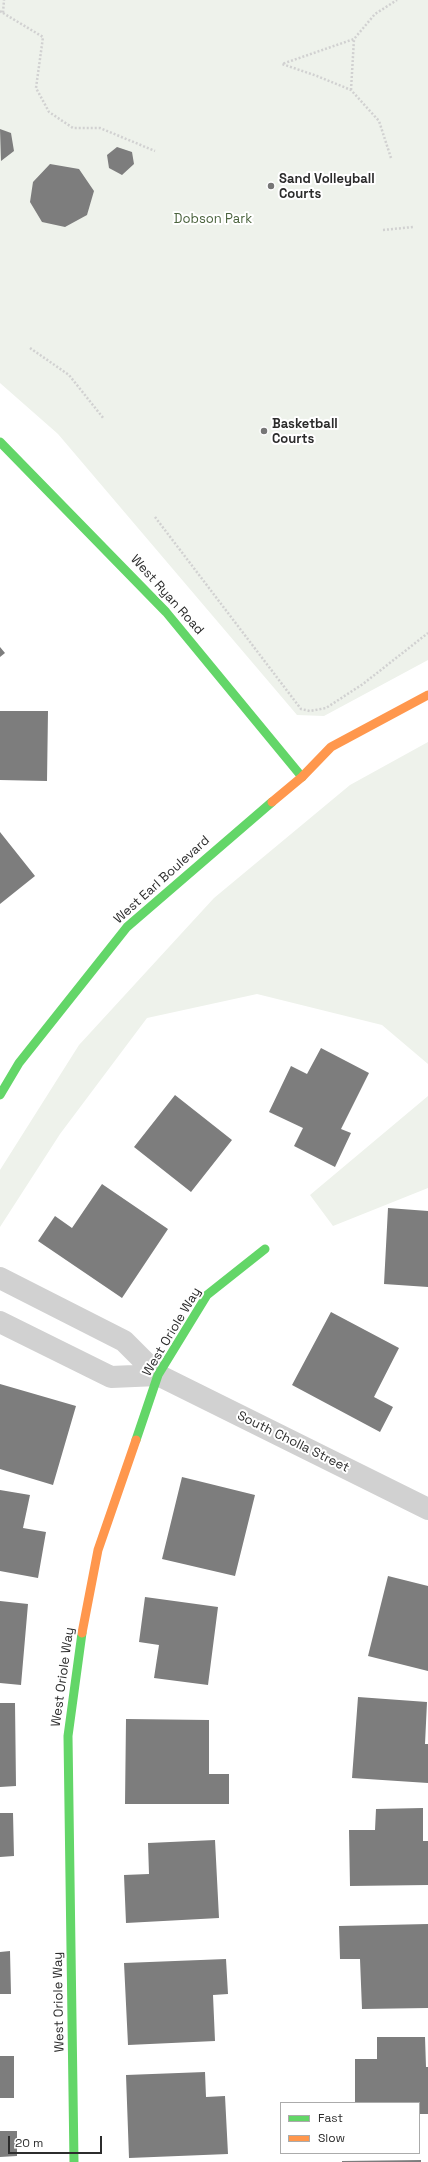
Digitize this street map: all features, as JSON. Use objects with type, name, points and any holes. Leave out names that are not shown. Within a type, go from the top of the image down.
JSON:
[{"type":"street","name":"West Ryan Road","points":[[0,442],[166,612],[302,777]]},
{"type":"street","name":"West Earl Boulevard","points":[[0,1095],[19,1063],[127,927],[258,812],[302,777],[331,747],[428,695]]},
{"type":"street","name":"West Oriole Way","points":[[74,2162],[68,1736],[80,1642],[98,1550],[158,1376],[207,1295],[265,1248]]},
{"type":"street","name":"South Cholla Street","points":[[0,1278],[124,1341],[158,1376],[428,1509]]},
{"type":"street","name":"South Cholla Street","points":[[0,1322],[111,1377],[158,1376]]},
{"type":"path","points":[[3,13],[4,0]]},
{"type":"path","points":[[391,158],[379,121],[351,90],[282,64],[354,39],[376,14],[397,0]]},
{"type":"path","points":[[0,10],[43,37],[36,88],[49,112],[73,128],[100,128],[155,151]]},
{"type":"path","points":[[351,90],[354,39]]},
{"type":"path","points":[[383,230],[413,227]]},
{"type":"path","points":[[30,348],[69,375],[104,419]]},
{"type":"path","points":[[155,517],[301,708],[310,711],[326,708],[363,684],[428,633]]},
{"type":"green space","name":"Dobson Park","points":[[0,0],[428,0],[428,660],[324,716],[297,715],[58,434],[0,383]]},
{"type":"green space","points":[[428,742],[428,1064],[382,1025],[257,994],[147,1018],[60,1134],[0,1227],[0,1170],[79,1045],[214,898],[350,785]]},
{"type":"green space","points":[[428,1096],[428,1188],[333,1226],[310,1195]]},
{"type":"building","points":[[0,129],[11,133],[14,151],[1,161]]},
{"type":"building","points":[[117,147],[132,152],[134,164],[122,175],[109,168],[107,155]]},
{"type":"building","points":[[50,164],[79,169],[94,191],[87,215],[65,227],[42,222],[30,202],[33,182]]},
{"type":"building","points":[[0,647],[5,653],[0,657]]},
{"type":"building","points":[[0,711],[48,711],[47,781],[0,780]]},
{"type":"building","points":[[0,832],[35,876],[0,904]]},
{"type":"building","points":[[321,1048],[369,1073],[341,1129],[351,1133],[335,1167],[294,1146],[303,1128],[269,1112],[291,1066],[307,1074]]},
{"type":"building","points":[[175,1095],[232,1140],[191,1192],[134,1147]]},
{"type":"building","points":[[102,1184],[168,1229],[122,1298],[38,1241],[55,1216],[72,1228]]},
{"type":"building","points":[[388,1208],[428,1211],[428,1287],[384,1284]]},
{"type":"building","points":[[331,1312],[399,1348],[374,1397],[393,1407],[380,1432],[292,1385]]},
{"type":"building","points":[[0,1384],[76,1406],[53,1485],[0,1469]]},
{"type":"building","points":[[182,1477],[255,1495],[235,1576],[162,1559]]},
{"type":"building","points":[[0,1490],[30,1495],[23,1528],[46,1532],[38,1578],[0,1571]]},
{"type":"building","points":[[388,1576],[428,1586],[428,1671],[368,1656]]},
{"type":"building","points":[[145,1597],[218,1607],[208,1685],[154,1678],[159,1645],[139,1642]]},
{"type":"building","points":[[0,1601],[28,1604],[21,1685],[0,1683]]},
{"type":"building","points":[[358,1697],[427,1702],[425,1744],[428,1744],[428,1783],[352,1778]]},
{"type":"building","points":[[0,1703],[15,1703],[16,1786],[0,1787]]},
{"type":"building","points":[[126,1719],[209,1720],[209,1774],[229,1774],[229,1804],[125,1804]]},
{"type":"building","points":[[423,1808],[423,1841],[428,1841],[428,1885],[350,1886],[349,1830],[375,1830],[376,1809]]},
{"type":"building","points":[[0,1813],[13,1813],[14,1856],[0,1857]]},
{"type":"building","points":[[215,1840],[219,1918],[126,1923],[124,1875],[149,1874],[148,1843]]},
{"type":"building","points":[[428,1924],[428,2008],[362,2009],[360,1959],[340,1959],[339,1926]]},
{"type":"building","points":[[10,1951],[11,1994],[0,1994],[0,1952]]},
{"type":"building","points":[[226,1959],[228,1994],[213,1995],[215,2041],[128,2045],[124,1963]]},
{"type":"building","points":[[377,2037],[425,2037],[426,2067],[428,2067],[428,2114],[420,2114],[420,2102],[355,2102],[355,2059],[377,2059]]},
{"type":"building","points":[[0,2056],[14,2056],[14,2098],[0,2098]]},
{"type":"building","points":[[205,2072],[206,2097],[225,2096],[228,2154],[129,2158],[126,2075]]},
{"type":"building","points":[[0,2131],[17,2131],[17,2156],[0,2157]]},
{"type":"building","points":[[421,2160],[421,2162],[342,2162],[342,2161]]},
{"type":"traffic: fast","points":[[0,442],[166,612],[302,777]]},
{"type":"traffic: fast","points":[[0,1095],[19,1063],[127,927],[272,802]]},
{"type":"traffic: fast","points":[[136,1440],[158,1375],[207,1295],[265,1249]]},
{"type":"traffic: fast","points":[[74,2162],[68,1736],[82,1633]]},
{"type":"traffic: slow","points":[[272,802],[302,777],[331,747],[428,695]]},
{"type":"traffic: slow","points":[[82,1633],[98,1550],[136,1440]]},
{"type":"place","name":"Sand Volleyball Courts","points":[[271,186]]},
{"type":"place","name":"Basketball Courts","points":[[264,431]]}]
